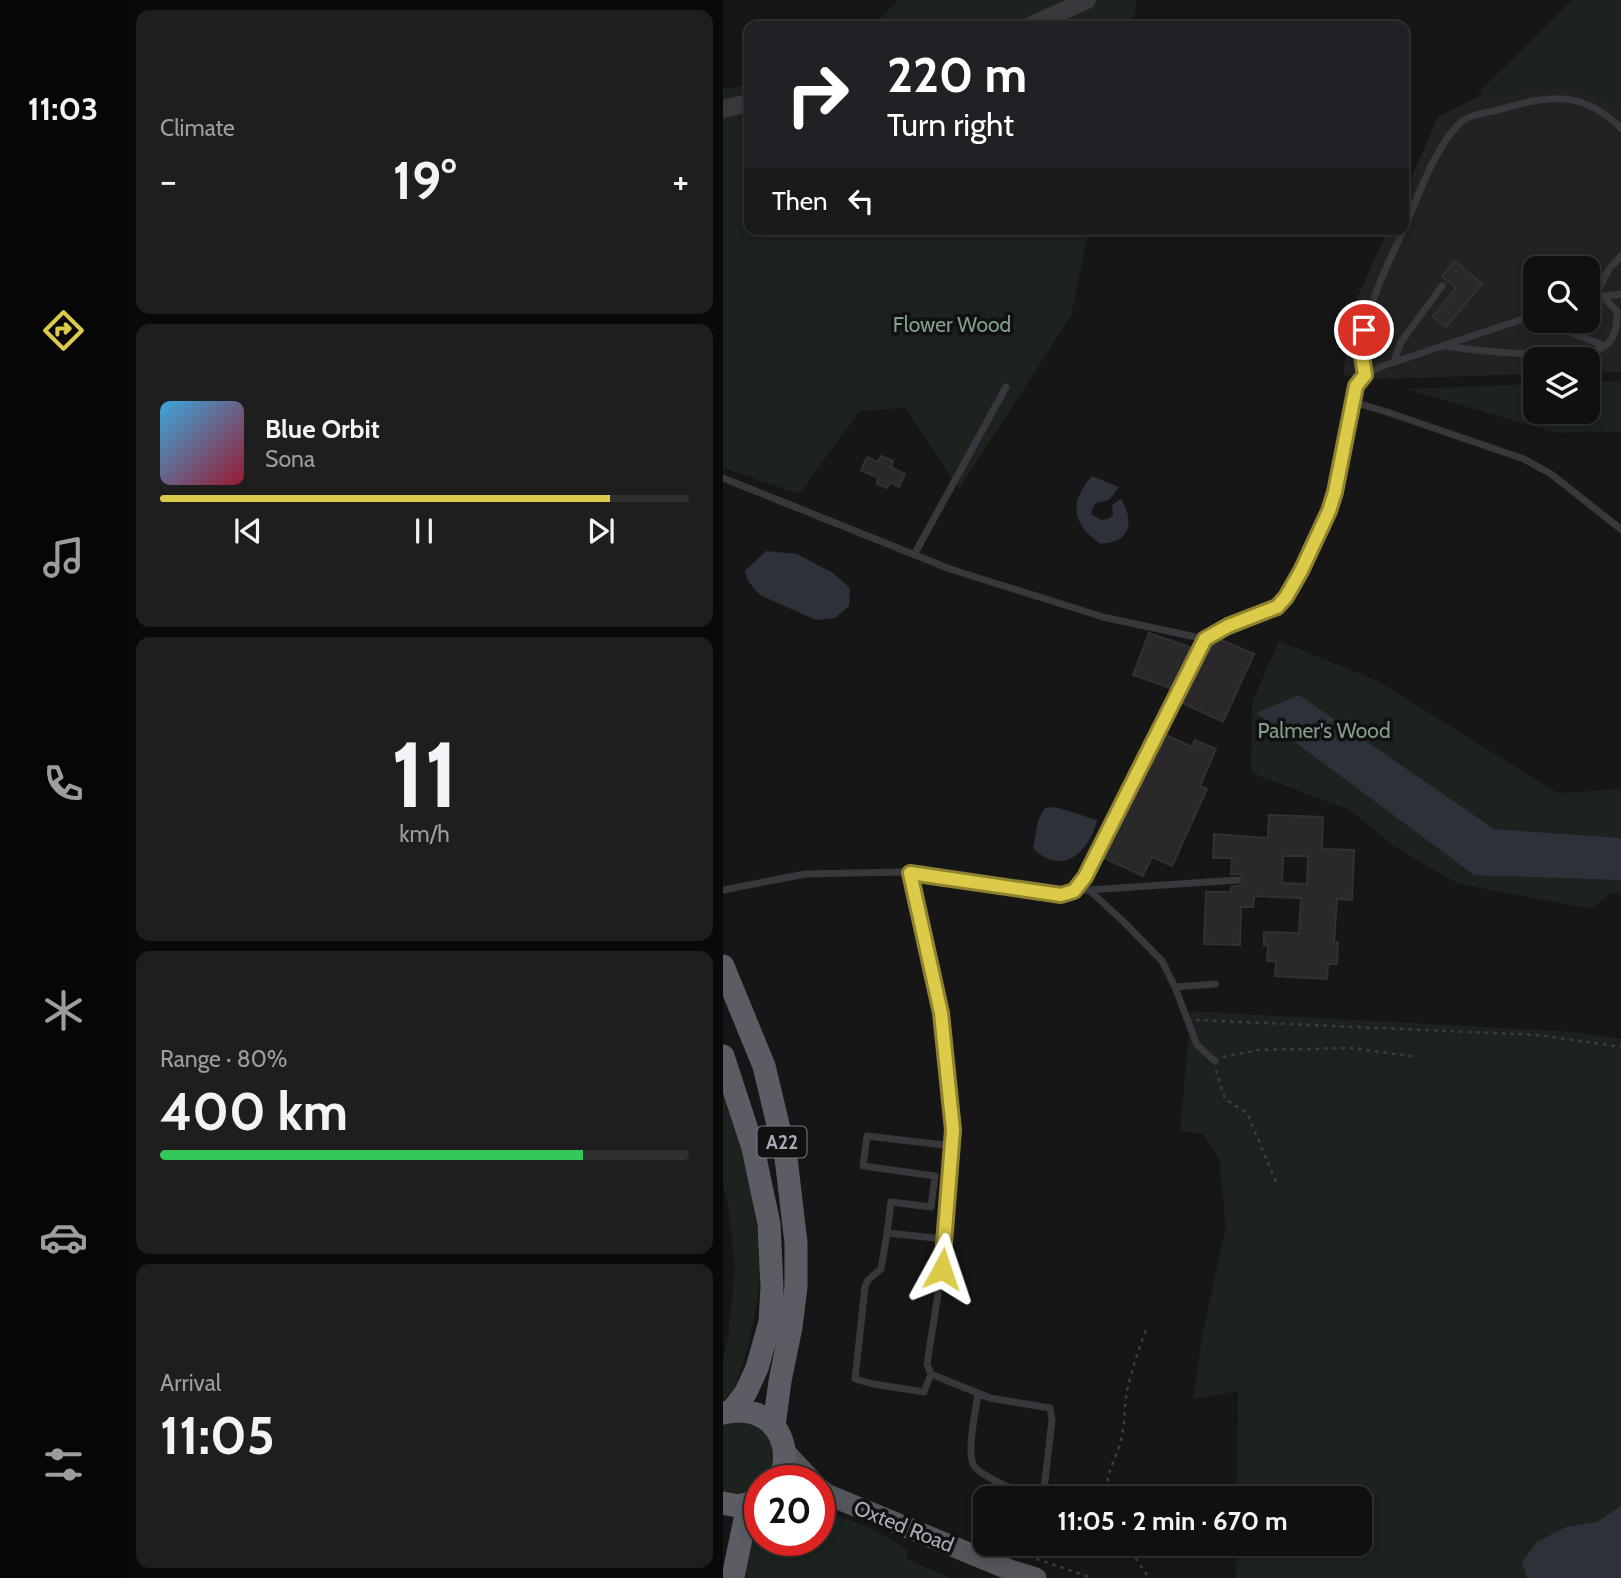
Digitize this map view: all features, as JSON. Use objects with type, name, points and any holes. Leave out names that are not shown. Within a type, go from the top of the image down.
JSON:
[{"type":"highway","name":"A22","points":[[723,966],[764,1066],[786,1158],[796,1243],[796,1286],[774,1426]]},
{"type":"highway","name":"A22","points":[[723,1055],[753,1148],[770,1224],[772,1287],[770,1322],[757,1368],[746,1392],[727,1412]]},
{"type":"highway","points":[[727,1412],[755,1414],[774,1426],[782,1439],[784,1465]]},
{"type":"highway","points":[[723,1503],[744,1505]]},
{"type":"highway","points":[[723,1539],[733,1578]]},
{"type":"highway","points":[[733,1578],[744,1539]]},
{"type":"main road","name":"Oxted Road","points":[[785,1452],[797,1465]]},
{"type":"main road","name":"Oxted Road","points":[[835,1496],[1028,1576]]},
{"type":"street","points":[[1041,21],[1088,0]]},
{"type":"street","points":[[723,109],[744,104]]},
{"type":"lane","points":[[1409,218],[1436,158],[1459,123],[1473,116],[1548,97],[1570,99],[1593,108],[1621,129]]},
{"type":"lane","points":[[1365,375],[1362,356],[1364,330],[1401,235]]},
{"type":"lane","points":[[1600,288],[1621,255]]},
{"type":"lane","points":[[1394,362],[1401,342],[1442,286]]},
{"type":"lane","points":[[1600,297],[1621,294]]},
{"type":"lane","points":[[1444,346],[1480,351],[1583,353],[1605,346],[1616,329],[1617,311],[1600,301]]},
{"type":"lane","points":[[1074,891],[1085,877],[1205,639],[1228,626],[1277,607],[1301,571],[1335,492],[1356,386],[1365,375],[1394,362],[1523,321]]},
{"type":"lane","points":[[1572,333],[1605,346]]},
{"type":"lane","points":[[914,555],[1006,387]]},
{"type":"lane","points":[[1352,402],[1387,411],[1523,459],[1551,474],[1621,530]]},
{"type":"lane","points":[[723,478],[950,569],[1103,617],[1205,639]]},
{"type":"lane","points":[[910,873],[941,1013],[953,1130],[952,1146],[944,1240],[928,1347],[927,1364],[931,1374],[924,1392],[855,1379],[865,1287],[868,1280],[881,1269],[891,1202],[931,1207],[935,1176],[863,1166],[867,1136],[952,1146]]},
{"type":"lane","points":[[723,890],[805,874],[910,873],[1061,895],[1074,891],[1238,880]]},
{"type":"lane","points":[[1089,890],[1162,961],[1197,1045],[1215,1061]]},
{"type":"lane","points":[[1175,987],[1215,984]]},
{"type":"lane","points":[[887,1233],[944,1240]]},
{"type":"lane","points":[[931,1374],[978,1394],[1052,1410],[1044,1486]]},
{"type":"lane","points":[[978,1394],[972,1462],[976,1468],[1006,1486]]},
{"type":"path","points":[[1186,1019],[1538,1035],[1621,1047]]},
{"type":"path","points":[[1276,1182],[1247,1113],[1225,1099],[1215,1061],[1258,1049],[1352,1048],[1417,1057]]},
{"type":"path","points":[[1106,1486],[1110,1466],[1121,1442],[1127,1393],[1135,1359],[1147,1327]]},
{"type":"path","points":[[1134,1556],[1149,1578]]},
{"type":"shaded area","points":[[1570,66],[1621,95],[1621,372],[1600,373],[1600,347],[1523,347],[1523,374],[1382,379],[1343,375],[1354,305],[1385,235],[1409,235],[1409,183],[1438,117],[1504,84]]},
{"type":"shaded area","points":[[1092,476],[1119,487],[1110,499],[1096,503],[1091,514],[1101,520],[1108,519],[1113,515],[1112,505],[1121,499],[1129,521],[1123,536],[1116,541],[1101,544],[1079,521],[1079,495]]},
{"type":"shaded area","points":[[766,551],[797,554],[833,573],[850,588],[849,606],[835,618],[816,620],[760,595],[748,581],[745,571]]},
{"type":"shaded area","points":[[1299,695],[1494,829],[1621,838],[1621,880],[1474,875],[1256,713]]},
{"type":"shaded area","points":[[1055,807],[1097,820],[1088,843],[1072,858],[1063,861],[1043,857],[1033,848],[1038,820],[1045,808]]},
{"type":"shaded area","points":[[1622,1505],[1621,1578],[1527,1578],[1522,1562],[1537,1542],[1566,1527],[1597,1522]]},
{"type":"green space","points":[[898,0],[1137,0],[1133,21],[878,21]]},
{"type":"green space","points":[[1572,0],[1621,0],[1621,106],[1561,86],[1494,98],[1478,93]]},
{"type":"green space","name":"Flower Wood","points":[[744,84],[744,235],[1088,235],[1071,316],[959,489],[905,408],[860,411],[799,494],[723,468],[723,88]]},
{"type":"green space","points":[[1621,381],[1621,432],[1556,433],[1525,424],[1600,424],[1600,382]]},
{"type":"green space","points":[[1523,384],[1523,423],[1406,389]]},
{"type":"green space","name":"Palmer's Wood","points":[[1279,641],[1376,680],[1558,793],[1621,789],[1621,896],[1611,893],[1592,909],[1459,884],[1393,846],[1350,810],[1251,773],[1252,702]]},
{"type":"green space","points":[[1191,1011],[1575,1032],[1621,1039],[1621,1578],[1236,1578],[1237,1556],[1372,1556],[1372,1486],[1237,1486],[1238,1391],[1193,1399],[1203,1331],[1226,1227],[1219,1159],[1203,1134],[1180,1131]]},
{"type":"green space","points":[[723,1088],[746,1159],[762,1262],[747,1351],[736,1385],[723,1401],[723,1359],[728,1338],[735,1269],[728,1203],[723,1186]]},
{"type":"green space","points":[[748,1423],[757,1427],[772,1447],[773,1465],[744,1465],[744,1496],[723,1494],[723,1424]]},
{"type":"green space","points":[[835,1515],[871,1528],[908,1550],[907,1559],[951,1578],[746,1578],[748,1556],[835,1556]]},
{"type":"building","points":[[1455,261],[1482,284],[1446,327],[1433,316],[1456,288],[1442,276]]},
{"type":"building","points":[[881,456],[893,461],[891,467],[905,474],[899,487],[890,482],[887,488],[877,484],[878,478],[861,470],[867,457],[878,462]]},
{"type":"building","points":[[1149,633],[1190,647],[1173,689],[1133,675]]},
{"type":"building","points":[[1219,639],[1254,654],[1223,722],[1180,702],[1203,657]]},
{"type":"building","points":[[1166,735],[1192,747],[1195,740],[1216,749],[1200,786],[1207,789],[1172,866],[1152,857],[1143,876],[1104,858],[1149,763],[1153,765]]},
{"type":"building","points":[[1269,815],[1323,817],[1322,849],[1354,850],[1352,900],[1337,899],[1334,942],[1338,942],[1337,964],[1328,964],[1327,979],[1275,976],[1276,961],[1267,961],[1268,945],[1264,945],[1264,932],[1299,933],[1301,898],[1254,896],[1253,907],[1241,907],[1240,945],[1204,944],[1206,892],[1231,892],[1231,887],[1241,885],[1244,880],[1240,874],[1231,874],[1232,858],[1213,858],[1214,834],[1268,838]],"holes":[[[1283,856],[1308,856],[1307,884],[1282,883]]]},
{"type":"route","points":[[942,1269],[953,1130],[941,1013],[910,873],[1061,895],[1074,891],[1085,877],[1205,639],[1228,626],[1277,607],[1301,571],[1335,492],[1356,386],[1365,375],[1362,356],[1364,330]]}]
